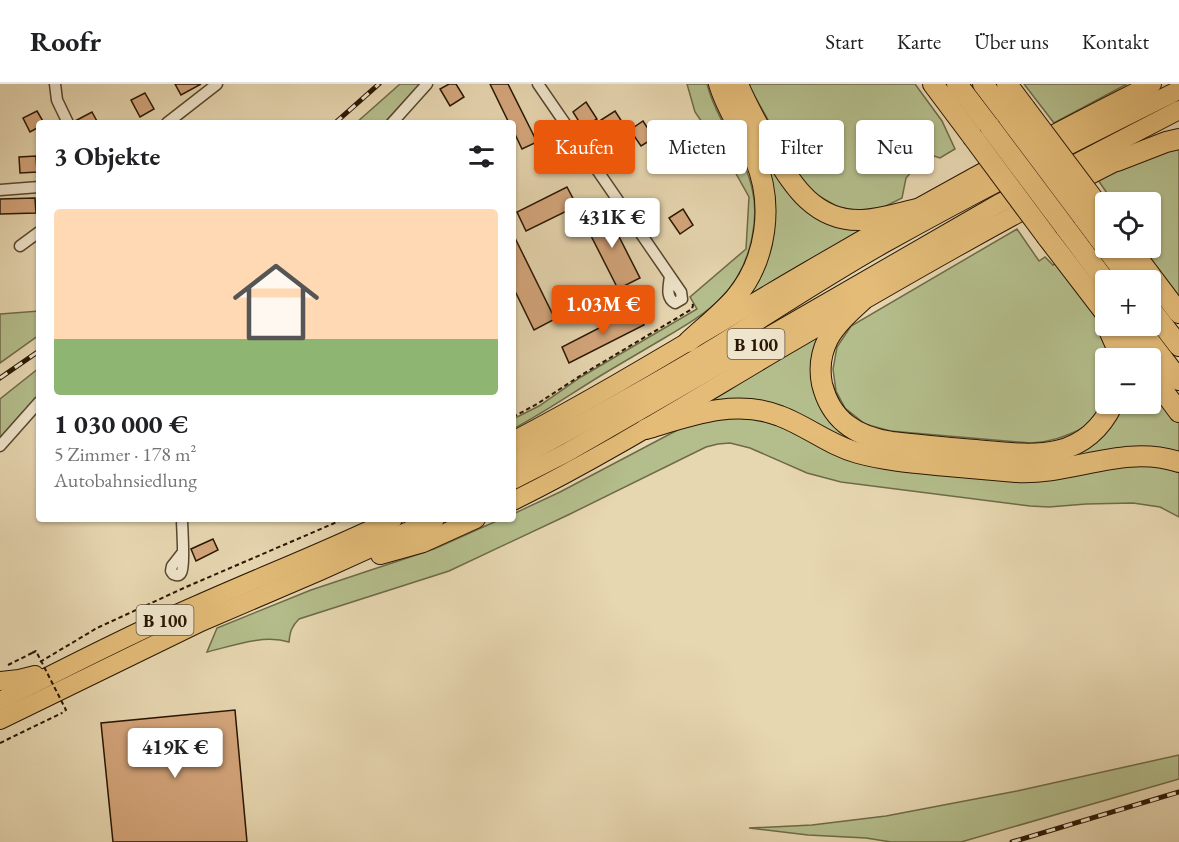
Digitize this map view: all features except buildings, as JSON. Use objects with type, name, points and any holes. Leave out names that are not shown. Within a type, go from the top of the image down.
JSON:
[{"type":"highway","points":[[688,342],[736,297],[753,267],[765,223],[765,194],[760,174],[719,84]]},
{"type":"highway","points":[[738,84],[784,171],[810,202],[821,210],[846,219],[859,220],[886,217],[916,209]]},
{"type":"highway","points":[[933,84],[981,132],[1065,227],[1097,270]]},
{"type":"highway","points":[[957,84],[981,132],[1047,237],[1095,300]]},
{"type":"highway","points":[[983,84],[1008,117],[1095,212]]},
{"type":"highway","points":[[1007,84],[1095,212]]},
{"type":"highway","points":[[516,439],[618,383],[916,209],[1060,130],[1152,84]]},
{"type":"highway","name":"B 100","points":[[516,459],[719,345],[802,292],[884,244],[1073,143],[1179,90]]},
{"type":"highway","name":"B 100","points":[[516,478],[576,447],[998,204],[1179,110]]},
{"type":"highway","points":[[516,499],[646,429],[862,301],[1014,216],[1179,130]]},
{"type":"highway","points":[[1118,161],[1179,139]]},
{"type":"highway","points":[[1138,258],[1179,313]]},
{"type":"highway","points":[[862,301],[844,318],[829,338],[822,356],[820,377],[825,394],[835,413],[843,422],[864,435],[878,440],[904,444],[1020,454],[1050,453],[1065,449],[1086,437],[1098,427],[1106,414]]},
{"type":"highway","points":[[1161,322],[1179,346]]},
{"type":"highway","points":[[1122,336],[1131,348]]},
{"type":"highway","points":[[1146,336],[1179,380]]},
{"type":"highway","points":[[1161,388],[1179,412]]},
{"type":"highway","points":[[646,429],[709,411],[730,408],[760,410],[779,415],[844,449],[892,460],[1040,472],[1125,457],[1158,458],[1179,462]]},
{"type":"highway","points":[[342,543],[372,522]]},
{"type":"highway","name":"B 100","points":[[0,701],[196,605],[387,522]]},
{"type":"highway","name":"B 100","points":[[0,720],[201,622],[320,572],[428,522]]},
{"type":"highway","points":[[320,572],[423,543],[469,522]]},
{"type":"highway","points":[[4,673],[19,679],[72,665]]},
{"type":"highway","points":[[0,726],[26,707]]},
{"type":"street","points":[[55,84],[57,100],[67,120]]},
{"type":"street","points":[[171,120],[217,84]]},
{"type":"street","points":[[395,120],[427,84]]},
{"type":"street","points":[[538,84],[670,276],[669,297],[671,301],[675,303],[682,299],[682,296]]},
{"type":"street","points":[[0,190],[36,187]]},
{"type":"street","points":[[20,246],[36,234]]},
{"type":"street","points":[[0,446],[36,405]]},
{"type":"street","points":[[182,522],[183,552]]},
{"type":"path","points":[[516,416],[537,405],[692,309],[693,305],[687,296],[682,296]]},
{"type":"path","points":[[34,665],[97,628],[337,522]]},
{"type":"path","points":[[0,743],[66,710],[36,651],[4,673]]},
{"type":"green space","points":[[400,84],[420,84],[387,120],[359,120]]},
{"type":"green space","points":[[687,84],[707,84],[721,120],[700,120],[695,112]]},
{"type":"green space","points":[[734,84],[759,128],[759,174],[785,174],[797,196],[873,224],[742,302],[768,251],[747,148],[747,120],[741,120]]},
{"type":"green space","points":[[748,84],[915,84],[942,121],[955,149],[940,158],[934,156],[934,120],[856,120],[856,174],[910,174],[906,178],[902,198],[880,209],[861,211],[838,207],[817,195],[798,174],[844,174],[844,120],[768,120]]},
{"type":"green space","points":[[1024,84],[1127,84],[1054,123]]},
{"type":"green space","points":[[1179,144],[1179,299],[1161,275],[1161,270],[1157,270],[1148,258],[1161,258],[1161,192],[1106,192],[1098,180]]},
{"type":"green space","points":[[747,173],[754,199],[752,238],[740,272],[721,298],[682,328],[516,427],[516,418],[539,406],[581,377],[697,309],[690,297],[746,249],[749,197],[736,174]]},
{"type":"green space","points":[[1017,229],[1039,261],[1045,257],[1053,265],[1057,263],[1093,312],[1095,336],[1108,336],[1112,348],[1095,348],[1095,414],[1099,414],[1086,432],[1081,429],[1057,439],[1031,443],[890,431],[865,424],[845,408],[836,391],[833,369],[837,347],[851,326]]},
{"type":"green space","points":[[36,311],[36,337],[0,363],[0,314]]},
{"type":"green space","points":[[831,325],[821,345],[842,426],[1049,457],[1105,414],[1161,414],[1161,398],[1179,422],[1179,452],[1158,448],[1119,448],[1062,462],[903,454],[702,406]]},
{"type":"green space","points":[[36,370],[36,400],[0,438],[0,399]]},
{"type":"green space","points":[[716,416],[763,419],[834,450],[1179,466],[1179,517],[1160,507],[1133,503],[1030,506],[841,482],[807,473],[750,448],[730,443],[718,444],[706,447],[449,571],[299,619],[292,629],[289,642],[258,640],[207,652],[217,628],[311,590],[434,549],[494,522],[516,522],[516,513],[687,425]]},
{"type":"green space","points":[[1179,755],[1179,779],[961,842],[891,842],[749,828],[812,825],[886,816],[1017,791]]},
{"type":"railway","points":[[338,120],[379,84]]},
{"type":"railway","points":[[0,378],[36,353]]},
{"type":"railway","points":[[1012,842],[1179,792]]}]
